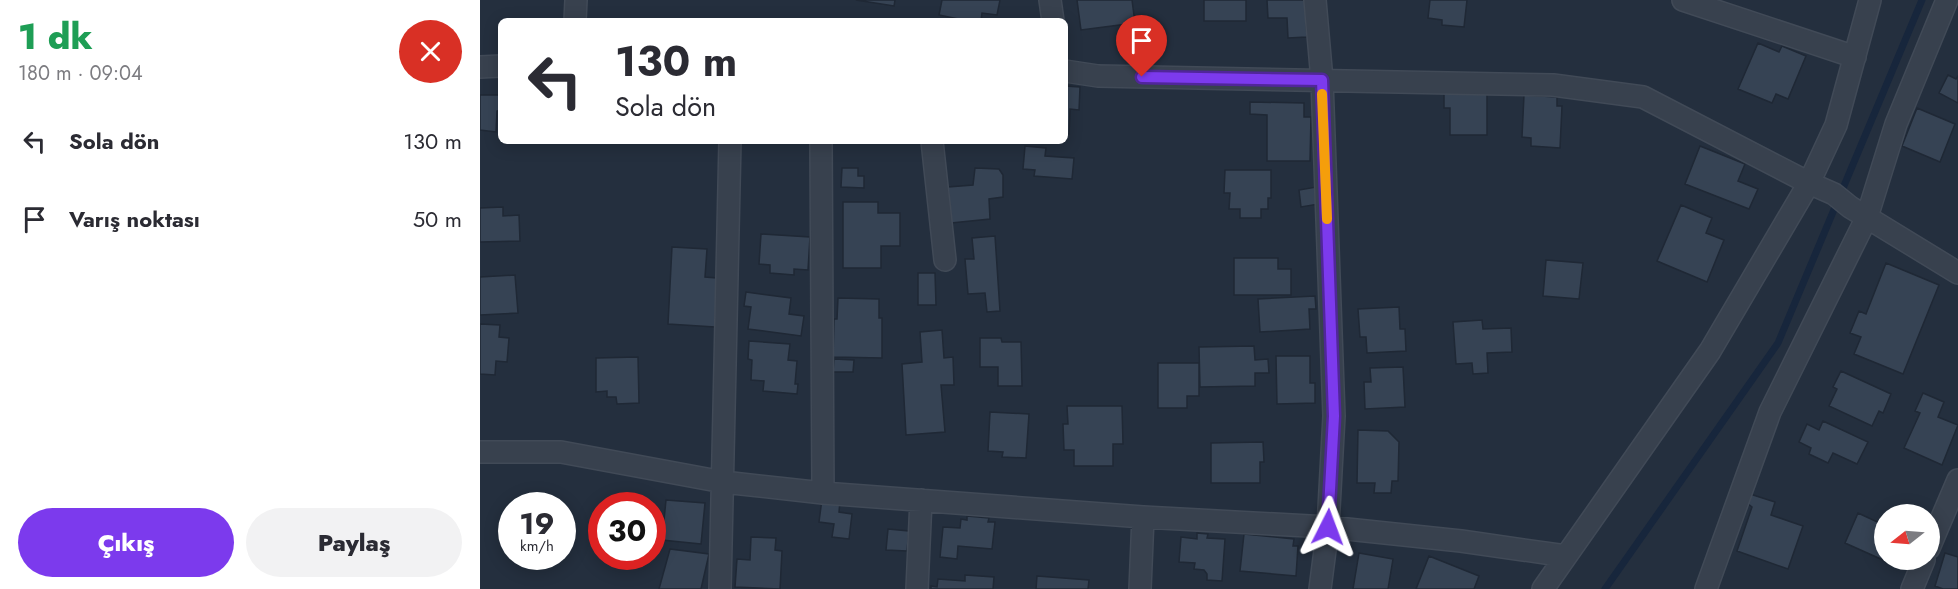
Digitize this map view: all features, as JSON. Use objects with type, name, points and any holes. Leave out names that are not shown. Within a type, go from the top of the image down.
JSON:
[{"type":"street","points":[[575,18],[576,0]]},
{"type":"street","points":[[1050,0],[1053,18]]},
{"type":"street","points":[[1315,0],[1322,80],[1334,416],[1328,527],[1320,589]]},
{"type":"street","points":[[1683,0],[1855,57]]},
{"type":"street","points":[[1544,589],[1710,351],[1809,183],[1836,125],[1870,0]]},
{"type":"street","points":[[1706,589],[1770,412],[1850,206],[1896,124],[1947,0]]},
{"type":"street","points":[[480,67],[498,66]]},
{"type":"street","points":[[1068,71],[1098,76],[1553,85],[1643,97],[1809,183],[1958,273]]},
{"type":"street","points":[[720,589],[730,144]]},
{"type":"street","points":[[821,144],[823,493]]},
{"type":"street","points":[[932,144],[945,260]]},
{"type":"street","points":[[480,452],[561,452],[723,482],[823,493],[1143,517],[1328,527],[1461,541],[1566,556]]},
{"type":"street","points":[[1940,522],[1958,480]]},
{"type":"street","points":[[917,589],[921,500]]},
{"type":"street","points":[[1140,589],[1143,517]]},
{"type":"street","points":[[1912,589],[1920,570]]},
{"type":"building","points":[[856,0],[895,0],[894,6]]},
{"type":"building","points":[[942,0],[1000,0],[997,15],[982,13],[981,18],[954,18],[939,15]]},
{"type":"building","points":[[1077,0],[1132,0],[1135,23],[1081,30]]},
{"type":"building","points":[[1204,0],[1246,0],[1246,21],[1204,21]]},
{"type":"building","points":[[1267,0],[1305,0],[1307,37],[1288,38],[1287,18],[1268,18]]},
{"type":"building","points":[[1430,0],[1467,0],[1464,27],[1442,25],[1442,20],[1428,18]]},
{"type":"building","points":[[1758,43],[1779,52],[1782,46],[1806,56],[1788,99],[1776,94],[1772,103],[1738,89]]},
{"type":"building","points":[[1948,75],[1956,79],[1958,76],[1958,103],[1939,93]]},
{"type":"building","points":[[1068,86],[1080,87],[1079,110],[1070,109],[1069,134]]},
{"type":"building","points":[[1444,89],[1487,89],[1487,135],[1450,135],[1450,108],[1444,108]]},
{"type":"building","points":[[480,95],[498,95],[496,132],[480,130]]},
{"type":"building","points":[[1524,95],[1557,97],[1557,106],[1562,106],[1560,148],[1531,146],[1531,138],[1522,137]]},
{"type":"building","points":[[1250,102],[1304,103],[1304,117],[1311,117],[1310,161],[1267,161],[1267,115],[1250,114]]},
{"type":"building","points":[[1917,108],[1955,124],[1940,162],[1902,146]]},
{"type":"building","points":[[1025,146],[1046,148],[1045,156],[1074,158],[1072,179],[1034,176],[1035,170],[1023,169]]},
{"type":"building","points":[[1700,146],[1745,164],[1738,181],[1758,189],[1749,209],[1685,184]]},
{"type":"building","points":[[842,168],[858,168],[858,176],[864,176],[864,188],[841,187]]},
{"type":"building","points":[[975,168],[999,169],[1003,175],[1003,197],[989,199],[990,219],[951,223],[948,187],[973,185]]},
{"type":"building","points":[[1225,170],[1271,170],[1271,198],[1268,198],[1268,209],[1261,209],[1261,218],[1240,218],[1240,209],[1229,209],[1230,193],[1224,193]]},
{"type":"building","points":[[1316,187],[1319,204],[1301,207],[1299,190]]},
{"type":"building","points":[[843,202],[878,202],[878,213],[900,213],[900,246],[881,246],[881,268],[843,268]]},
{"type":"building","points":[[1681,205],[1712,218],[1706,233],[1724,240],[1707,282],[1657,261]]},
{"type":"building","points":[[503,207],[503,216],[519,215],[520,241],[480,242],[480,208]]},
{"type":"building","points":[[761,234],[810,237],[808,270],[794,269],[794,275],[770,273],[770,265],[759,264]]},
{"type":"building","points":[[995,236],[1000,311],[987,312],[985,293],[968,294],[965,259],[974,259],[972,238]]},
{"type":"building","points":[[672,247],[707,249],[705,277],[717,278],[715,327],[668,324]]},
{"type":"building","points":[[1234,258],[1278,258],[1278,269],[1291,269],[1291,295],[1234,295]]},
{"type":"building","points":[[1546,260],[1583,263],[1579,299],[1543,296]]},
{"type":"building","points":[[1886,263],[1939,285],[1903,374],[1854,354],[1861,337],[1850,333],[1859,311],[1866,314]]},
{"type":"building","points":[[918,273],[935,273],[936,305],[918,305]]},
{"type":"building","points":[[515,275],[518,313],[480,315],[480,277]]},
{"type":"building","points":[[746,292],[791,298],[789,314],[804,316],[801,336],[748,329],[751,307],[744,306]]},
{"type":"building","points":[[1315,296],[1316,309],[1309,309],[1310,329],[1260,332],[1258,299]]},
{"type":"building","points":[[838,298],[879,299],[879,318],[882,318],[882,358],[833,357],[834,319],[837,319]]},
{"type":"building","points":[[1399,307],[1400,329],[1405,329],[1406,351],[1367,353],[1366,337],[1360,337],[1358,309]]},
{"type":"building","points":[[1482,320],[1483,329],[1511,328],[1512,352],[1487,353],[1488,373],[1473,374],[1472,363],[1456,364],[1453,322]]},
{"type":"building","points":[[480,324],[500,325],[499,337],[509,338],[507,362],[496,361],[495,375],[480,374]]},
{"type":"building","points":[[942,330],[944,358],[953,357],[954,385],[941,385],[945,432],[906,435],[902,364],[922,362],[920,332]]},
{"type":"building","points":[[980,338],[1001,338],[1002,342],[1021,342],[1022,386],[998,386],[998,367],[980,367]]},
{"type":"building","points":[[749,341],[790,344],[788,360],[797,361],[795,384],[798,384],[797,394],[763,391],[764,381],[751,380],[752,360],[748,359]]},
{"type":"building","points":[[1254,346],[1255,360],[1268,359],[1269,373],[1255,373],[1255,386],[1200,387],[1199,347]]},
{"type":"building","points":[[1276,356],[1310,356],[1310,383],[1315,383],[1315,403],[1277,404]]},
{"type":"building","points":[[638,357],[639,403],[617,404],[616,397],[607,397],[607,391],[596,392],[596,358]]},
{"type":"building","points":[[834,359],[854,360],[853,372],[833,372]]},
{"type":"building","points":[[1158,363],[1199,363],[1199,396],[1187,396],[1187,408],[1158,408]]},
{"type":"building","points":[[1403,367],[1405,407],[1365,409],[1364,382],[1371,382],[1370,368]]},
{"type":"building","points":[[1841,371],[1891,394],[1883,413],[1879,411],[1872,426],[1829,406],[1837,389],[1833,387]]},
{"type":"building","points":[[1923,393],[1944,402],[1938,417],[1958,425],[1942,465],[1904,448],[1920,413],[1915,411]]},
{"type":"building","points":[[1067,406],[1122,406],[1123,444],[1113,444],[1113,466],[1074,466],[1074,450],[1064,450],[1063,424],[1068,424]]},
{"type":"building","points":[[990,412],[1029,414],[1026,458],[1002,457],[1003,452],[988,451]]},
{"type":"building","points":[[1823,421],[1868,442],[1857,464],[1833,453],[1828,463],[1809,454],[1811,448],[1799,442],[1807,424],[1819,430]]},
{"type":"building","points":[[1358,430],[1388,431],[1399,442],[1398,481],[1392,481],[1391,493],[1374,493],[1375,483],[1357,483]]},
{"type":"building","points":[[1263,442],[1264,462],[1260,462],[1260,483],[1211,483],[1211,443]]},
{"type":"building","points":[[1750,494],[1775,502],[1771,515],[1803,526],[1788,569],[1737,551],[1752,507],[1747,503]]},
{"type":"building","points":[[822,499],[840,501],[839,512],[852,514],[849,539],[832,537],[834,524],[819,522]]},
{"type":"building","points":[[666,500],[705,503],[701,544],[666,540]]},
{"type":"building","points":[[1858,513],[1874,520],[1874,556],[1845,543]]},
{"type":"building","points":[[967,516],[989,518],[988,522],[995,522],[992,549],[958,546],[957,559],[940,557],[943,527],[960,528],[961,519],[967,520]]},
{"type":"building","points":[[888,529],[909,531],[907,551],[886,550]]},
{"type":"building","points":[[1197,533],[1208,534],[1207,538],[1225,539],[1222,581],[1207,580],[1204,570],[1194,569],[1195,563],[1179,562],[1181,537],[1197,539]]},
{"type":"building","points":[[1244,534],[1294,539],[1293,546],[1298,546],[1296,576],[1240,571]]},
{"type":"building","points":[[751,537],[776,538],[775,550],[782,551],[780,589],[735,587],[737,559],[750,560]]},
{"type":"building","points":[[670,549],[709,554],[701,589],[659,589]]},
{"type":"building","points":[[1359,553],[1393,559],[1388,589],[1353,589]]},
{"type":"building","points":[[1945,553],[1958,557],[1958,589],[1943,589],[1935,586]]},
{"type":"building","points":[[1429,556],[1479,576],[1474,589],[1416,589]]},
{"type":"building","points":[[965,575],[994,577],[993,589],[931,589],[931,586],[937,587],[938,579],[965,581]]},
{"type":"building","points":[[1037,576],[1089,580],[1088,589],[1036,589]]},
{"type":"waterway","points":[[1605,589],[1778,343],[1922,0]]},
{"type":"slow traffic","points":[[1322,94],[1327,219]]},
{"type":"route","points":[[1142,77],[1322,80],[1334,416],[1328,527]]}]
